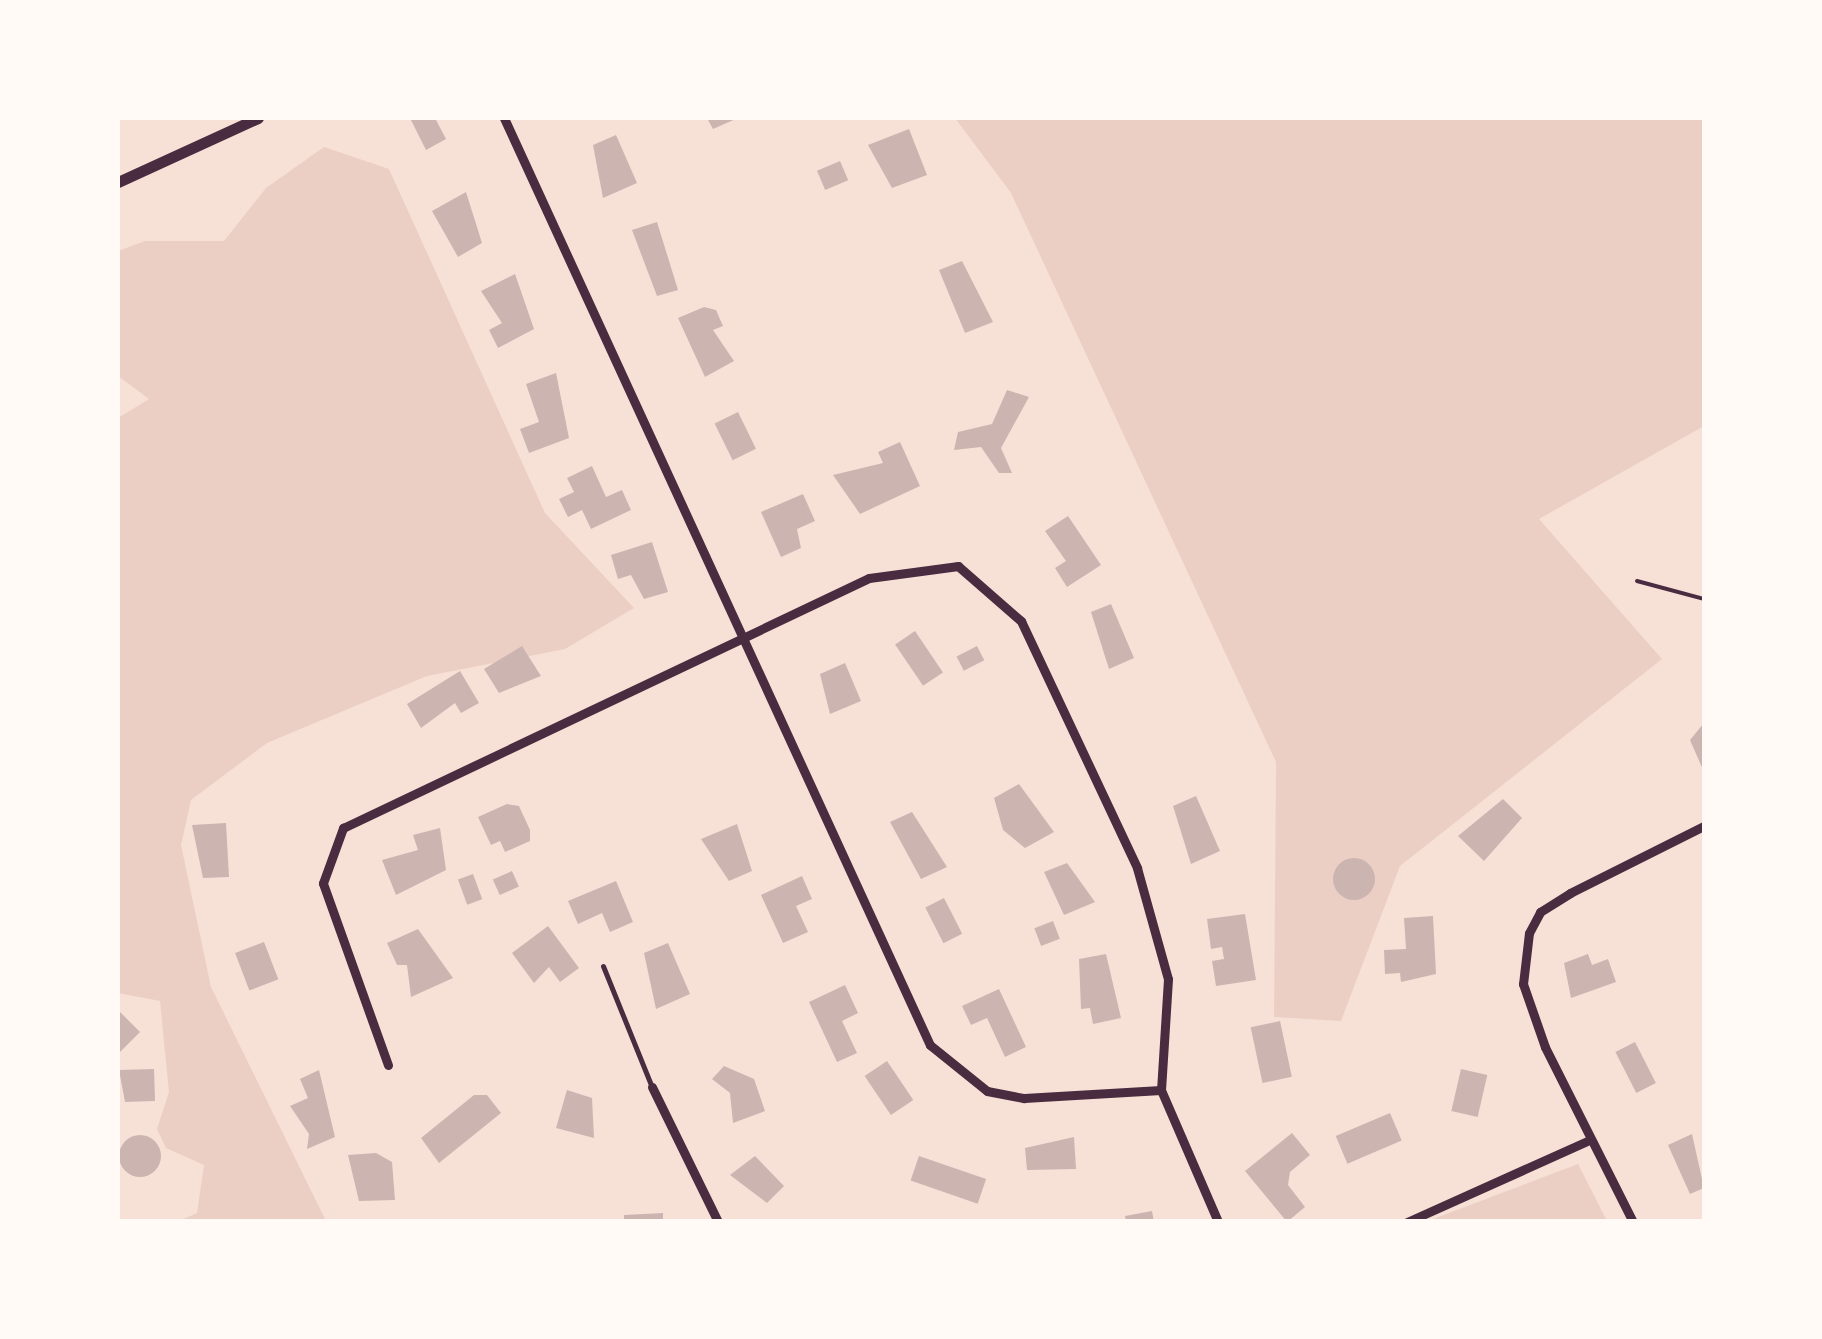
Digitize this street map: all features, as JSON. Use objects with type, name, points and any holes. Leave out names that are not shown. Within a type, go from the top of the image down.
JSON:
[{"type":"street","points":[[118,182],[258,118]]},
{"type":"street","points":[[504,118],[930,1045],[986,1091],[1024,1098],[1161,1090]]},
{"type":"street","points":[[388,1065],[323,883],[342,828],[869,578],[958,566],[1021,621],[1136,868],[1168,978],[1161,1090],[1218,1222]]},
{"type":"street","points":[[1633,1222],[1587,1141],[1523,984],[1529,933],[1540,912],[1570,893],[1704,826]]},
{"type":"street","points":[[652,1087],[718,1222]]},
{"type":"street","points":[[1407,1222],[1587,1141]]},
{"type":"lane","points":[[603,966],[652,1087]]},
{"type":"path","points":[[1637,582],[1704,599]]},
{"type":"shaded area","points":[[955,118],[1704,118],[1704,426],[1539,519],[1662,659],[1400,866],[1341,1021],[1274,1017],[1276,762],[1011,193]]},
{"type":"shaded area","points":[[324,147],[389,169],[545,513],[634,608],[565,649],[427,676],[267,743],[191,800],[181,845],[211,987],[326,1221],[179,1221],[197,1213],[204,1165],[166,1148],[157,1129],[169,1092],[160,1001],[118,993],[118,418],[149,399],[118,376],[118,251],[145,241],[224,241],[266,188]]},
{"type":"shaded area","points":[[1578,1164],[1607,1221],[1428,1221]]},
{"type":"building","points":[[410,118],[435,118],[446,139],[426,150]]},
{"type":"building","points":[[707,118],[738,118],[713,129]]},
{"type":"building","points":[[909,129],[927,175],[892,188],[868,145]]},
{"type":"building","points":[[616,135],[637,183],[603,198],[593,145]]},
{"type":"building","points":[[840,161],[848,180],[825,190],[817,171]]},
{"type":"building","points":[[466,192],[482,243],[458,257],[432,211]]},
{"type":"building","points":[[657,222],[678,290],[657,296],[632,230]]},
{"type":"building","points":[[962,261],[993,322],[965,333],[939,270]]},
{"type":"building","points":[[515,274],[534,329],[498,348],[489,330],[502,323],[481,291]]},
{"type":"building","points":[[704,307],[716,310],[723,326],[713,330],[734,361],[705,377],[678,318]]},
{"type":"building","points":[[556,373],[569,438],[529,453],[520,429],[539,422],[526,384]]},
{"type":"building","points":[[1007,390],[1029,397],[1001,448],[1012,473],[999,473],[981,447],[954,450],[958,432],[992,424]]},
{"type":"building","points":[[738,412],[756,449],[733,460],[715,423]]},
{"type":"building","points":[[900,442],[920,486],[860,514],[833,475],[883,463],[878,452]]},
{"type":"building","points":[[592,466],[606,497],[622,490],[631,510],[591,529],[582,510],[568,517],[559,499],[574,492],[567,478]]},
{"type":"building","points":[[803,494],[815,521],[797,529],[801,548],[781,557],[761,512]]},
{"type":"building","points":[[1068,516],[1101,565],[1067,587],[1055,568],[1066,561],[1045,531]]},
{"type":"building","points":[[652,542],[668,592],[644,599],[631,575],[618,579],[611,555]]},
{"type":"building","points":[[1111,604],[1134,658],[1109,669],[1091,612]]},
{"type":"building","points":[[915,631],[943,672],[923,686],[895,644]]},
{"type":"building","points":[[522,646],[541,676],[499,693],[484,669]]},
{"type":"building","points":[[977,646],[984,660],[964,671],[957,656]]},
{"type":"building","points":[[845,663],[861,701],[830,714],[820,674]]},
{"type":"building","points":[[460,671],[479,703],[461,713],[455,703],[421,728],[407,704]]},
{"type":"building","points":[[1704,723],[1704,772],[1690,740]]},
{"type":"building","points":[[1019,784],[1054,832],[1025,848],[1003,830],[994,798]]},
{"type":"building","points":[[1196,796],[1220,851],[1191,864],[1173,806]]},
{"type":"building","points":[[1503,799],[1522,818],[1484,861],[1458,836]]},
{"type":"building","points":[[507,804],[519,806],[530,830],[530,841],[505,852],[500,841],[491,845],[478,817]]},
{"type":"building","points":[[912,812],[947,867],[921,879],[890,822]]},
{"type":"building","points":[[226,823],[229,877],[203,878],[192,825]]},
{"type":"building","points":[[737,824],[752,871],[729,881],[701,839]]},
{"type":"building","points":[[440,828],[446,870],[396,895],[382,860],[418,850],[413,835]]},
{"type":"building","points":[[1354,858],[1369,864],[1375,879],[1369,894],[1354,900],[1339,894],[1333,879],[1339,864]]},
{"type":"building","points":[[1067,863],[1095,902],[1064,915],[1044,872]]},
{"type":"building","points":[[512,871],[519,887],[500,895],[493,880]]},
{"type":"building","points":[[473,874],[482,899],[467,905],[458,879]]},
{"type":"building","points":[[802,876],[812,899],[796,906],[808,932],[783,943],[761,895]]},
{"type":"building","points":[[616,881],[633,922],[610,932],[602,913],[578,924],[568,901]]},
{"type":"building","points":[[944,898],[962,934],[943,943],[925,908]]},
{"type":"building","points":[[1245,914],[1256,980],[1216,986],[1212,961],[1224,959],[1222,947],[1211,949],[1207,919]]},
{"type":"building","points":[[1433,916],[1436,974],[1401,982],[1400,973],[1385,974],[1384,950],[1406,949],[1404,918]]},
{"type":"building","points":[[1053,921],[1060,939],[1041,946],[1034,928]]},
{"type":"building","points":[[548,926],[579,968],[560,982],[549,967],[534,983],[512,953]]},
{"type":"building","points":[[418,929],[453,978],[411,997],[407,965],[397,965],[387,943]]},
{"type":"building","points":[[264,942],[278,979],[249,990],[235,953]]},
{"type":"building","points":[[668,943],[690,994],[656,1009],[644,953]]},
{"type":"building","points":[[1106,954],[1121,1018],[1093,1024],[1090,1008],[1081,1009],[1079,959]]},
{"type":"building","points":[[1588,954],[1592,965],[1608,959],[1616,982],[1571,998],[1564,963]]},
{"type":"building","points":[[845,985],[858,1013],[842,1021],[857,1053],[837,1062],[809,1002]]},
{"type":"building","points":[[999,989],[1026,1047],[1005,1057],[987,1018],[971,1025],[962,1006]]},
{"type":"building","points":[[118,1010],[140,1032],[118,1054]]},
{"type":"building","points":[[1280,1021],[1292,1077],[1263,1083],[1251,1027]]},
{"type":"building","points":[[1635,1042],[1656,1083],[1636,1093],[1615,1052]]},
{"type":"building","points":[[887,1061],[913,1100],[891,1115],[865,1076]]},
{"type":"building","points":[[724,1066],[754,1079],[765,1111],[733,1123],[730,1093],[712,1079]]},
{"type":"building","points":[[154,1069],[155,1101],[125,1102],[119,1070]]},
{"type":"building","points":[[1461,1069],[1487,1075],[1478,1117],[1451,1111]]},
{"type":"building","points":[[319,1070],[335,1137],[307,1149],[309,1134],[290,1106],[308,1098],[300,1079]]},
{"type":"building","points":[[567,1090],[592,1098],[594,1138],[556,1128]]},
{"type":"building","points":[[474,1095],[487,1095],[501,1113],[439,1163],[421,1138]]},
{"type":"building","points":[[1390,1113],[1402,1141],[1347,1164],[1336,1136]]},
{"type":"building","points":[[1292,1133],[1310,1155],[1290,1172],[1288,1185],[1305,1207],[1287,1222],[1245,1171]]},
{"type":"building","points":[[1692,1134],[1704,1188],[1690,1194],[1668,1145]]},
{"type":"building","points":[[140,1135],[155,1141],[161,1156],[155,1171],[140,1177],[125,1171],[119,1156],[125,1141]]},
{"type":"building","points":[[1074,1137],[1076,1169],[1027,1170],[1025,1148]]},
{"type":"building","points":[[376,1153],[392,1162],[395,1200],[359,1201],[348,1155]]},
{"type":"building","points":[[755,1156],[784,1186],[767,1203],[730,1175]]},
{"type":"building","points":[[919,1156],[986,1179],[978,1204],[911,1181]]},
{"type":"building","points":[[1152,1211],[1154,1222],[1126,1222],[1125,1216]]},
{"type":"building","points":[[663,1213],[663,1222],[624,1222],[624,1215]]}]
